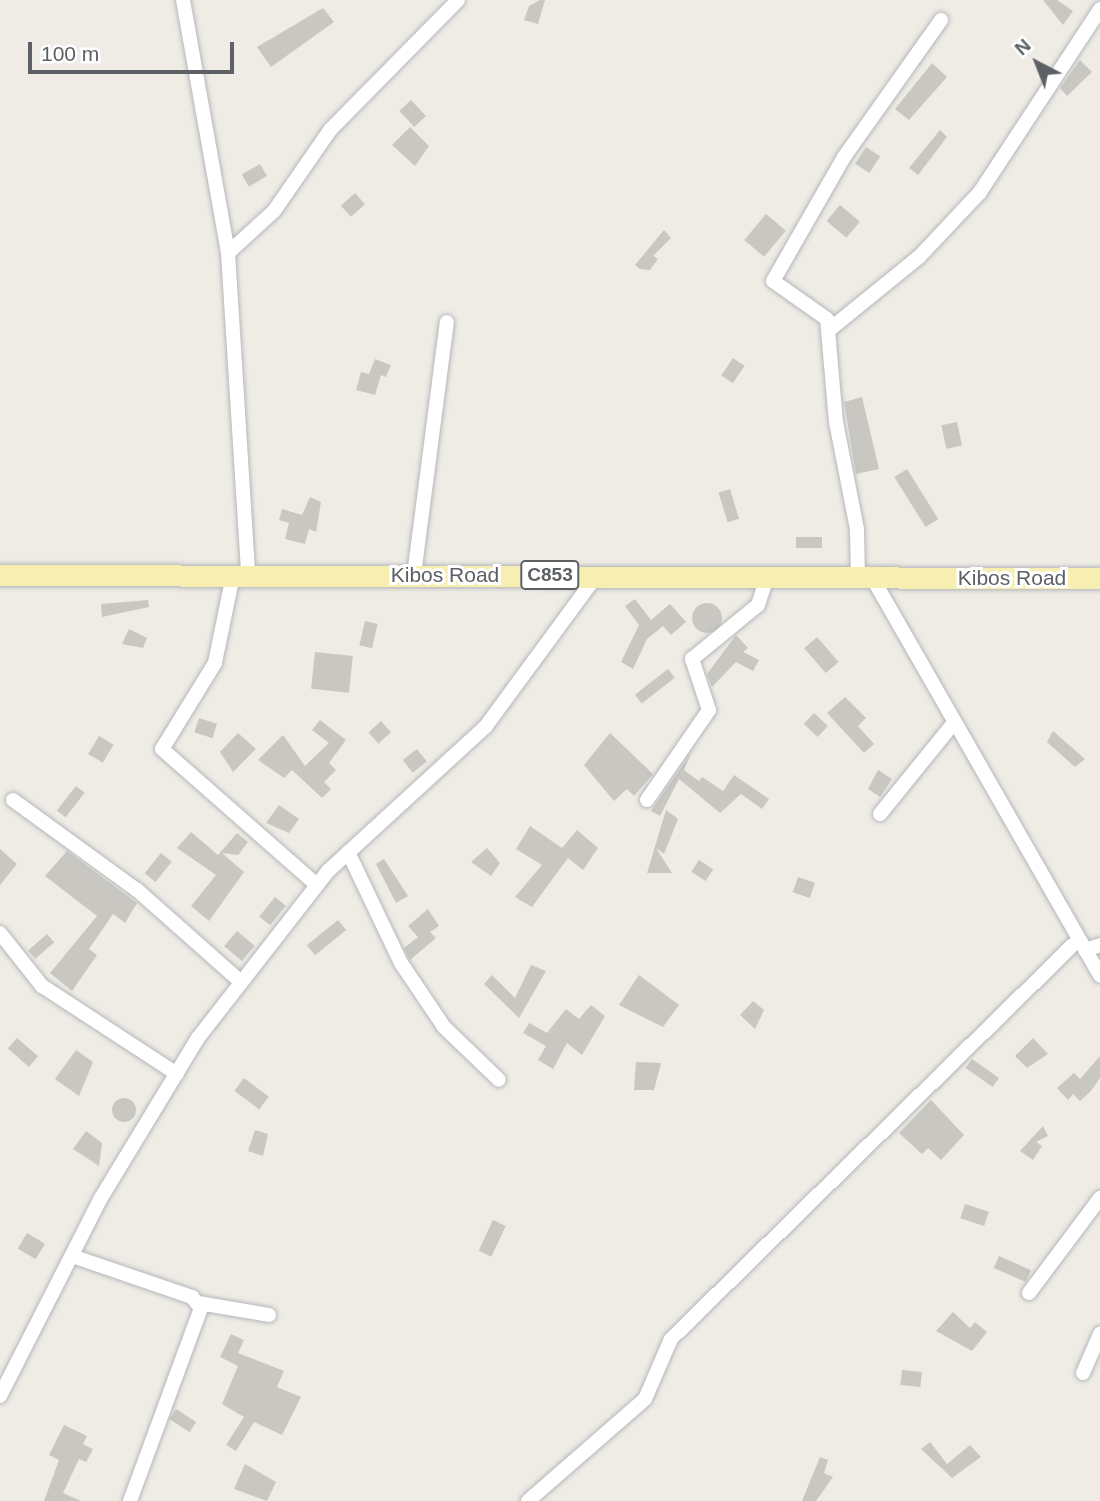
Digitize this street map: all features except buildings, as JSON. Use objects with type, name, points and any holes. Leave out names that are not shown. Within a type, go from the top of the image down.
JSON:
[{"type":"main road","name":"Kibos Road","points":[[0,575],[1100,578]]},
{"type":"street","points":[[183,0],[228,253],[240,575],[215,663],[162,749],[317,885]]},
{"type":"street","points":[[228,253],[274,211],[330,130],[458,0]]},
{"type":"street","points":[[829,330],[920,256],[980,192],[1100,9]]},
{"type":"street","points":[[941,20],[844,157],[775,274],[777,286],[819,309],[829,330],[836,422],[866,579],[1100,976]]},
{"type":"street","points":[[414,575],[447,322]]},
{"type":"street","points":[[0,1396],[75,1257],[101,1198],[177,1074],[242,982],[317,885],[348,852],[486,726],[597,575]]},
{"type":"street","points":[[647,800],[709,710],[692,659],[758,605],[767,577]]},
{"type":"street","points":[[880,814],[953,724]]},
{"type":"street","points":[[13,800],[138,890],[242,982]]},
{"type":"street","points":[[348,852],[401,963],[444,1027],[499,1080]]},
{"type":"street","points":[[0,933],[42,986],[177,1074]]},
{"type":"street","points":[[528,1501],[645,1399],[671,1339],[1082,945],[1100,945]]},
{"type":"street","points":[[1029,1293],[1100,1198]]},
{"type":"street","points":[[75,1257],[199,1303],[269,1315]]},
{"type":"street","points":[[130,1501],[199,1303]]},
{"type":"street","points":[[1083,1373],[1100,1334]]}]
